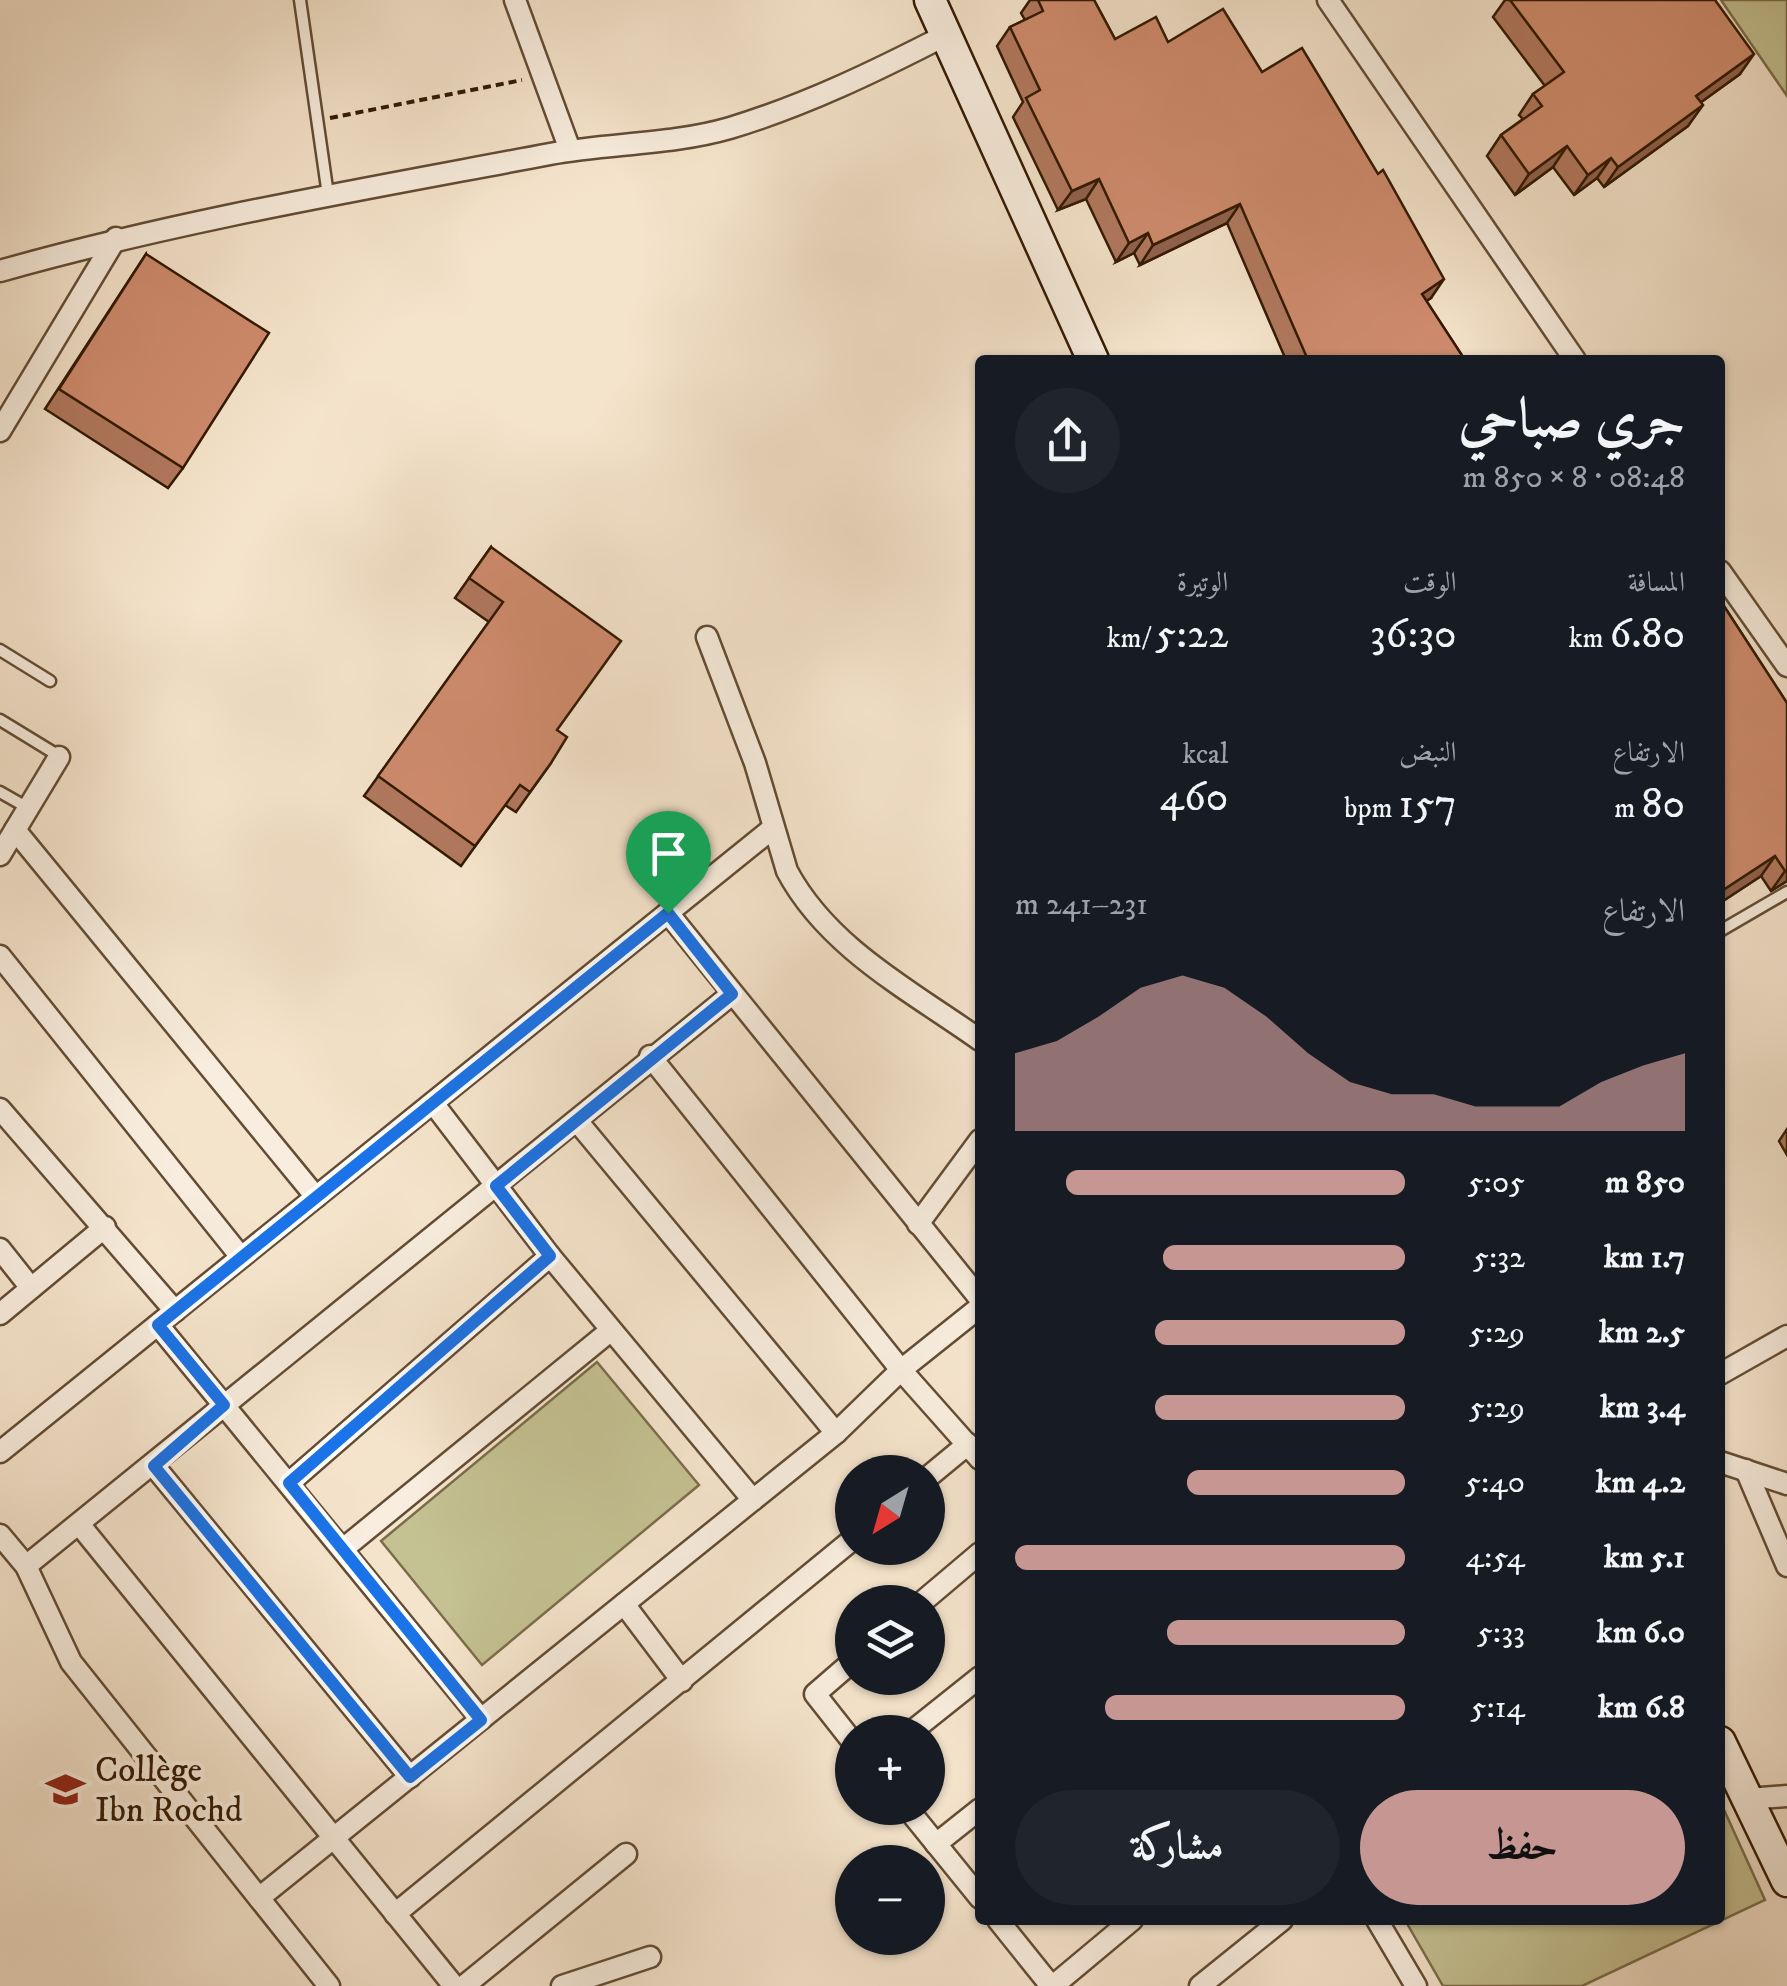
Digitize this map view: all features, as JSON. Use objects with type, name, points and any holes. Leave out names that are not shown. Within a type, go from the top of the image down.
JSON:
[{"type":"street","points":[[515,0],[570,150]]},
{"type":"street","points":[[930,0],[1091,355]]},
{"type":"street","points":[[1328,0],[1571,355]]},
{"type":"street","points":[[0,270],[116,238],[328,195],[570,150],[671,141],[727,129],[830,92],[946,35]]},
{"type":"street","points":[[0,431],[116,238]]},
{"type":"street","points":[[1725,578],[1787,666]]},
{"type":"street","points":[[707,637],[755,763],[787,871],[824,924],[883,974],[975,1037]]},
{"type":"street","points":[[0,855],[59,756]]},
{"type":"street","points":[[0,1452],[773,828]]},
{"type":"street","points":[[15,830],[316,1197]]},
{"type":"street","points":[[668,913],[975,1297]]},
{"type":"street","points":[[0,956],[241,1258]]},
{"type":"street","points":[[26,1566],[154,1466],[650,1056],[732,994]]},
{"type":"street","points":[[650,1056],[902,1370],[974,1452],[945,1468]]},
{"type":"street","points":[[432,1103],[610,1331],[753,1500]]},
{"type":"street","points":[[0,1109],[175,1311]]},
{"type":"street","points":[[576,1121],[836,1433]]},
{"type":"street","points":[[918,1224],[975,1147]]},
{"type":"street","points":[[0,1314],[105,1227]]},
{"type":"street","points":[[0,1249],[31,1288]]},
{"type":"street","points":[[289,1483],[550,1256]]},
{"type":"street","points":[[260,1898],[836,1433],[975,1307]]},
{"type":"street","points":[[158,1325],[481,1720]]},
{"type":"street","points":[[344,1549],[610,1331]]},
{"type":"street","points":[[1725,1371],[1787,1336]]},
{"type":"street","points":[[1725,1464],[1787,1484]]},
{"type":"street","points":[[154,1466],[410,1777]]},
{"type":"street","points":[[1746,1470],[1787,1566]]},
{"type":"street","points":[[79,1524],[454,1986]]},
{"type":"street","points":[[0,1535],[26,1566],[71,1662],[328,1986]]},
{"type":"street","points":[[395,1914],[835,1554]]},
{"type":"street","points":[[942,1585],[975,1556]]},
{"type":"street","points":[[624,1604],[682,1681]]},
{"type":"street","points":[[835,1677],[815,1694],[835,1719]]},
{"type":"street","points":[[932,1715],[975,1681]]},
{"type":"street","points":[[1725,1753],[1787,1881]]},
{"type":"street","points":[[1747,1799],[1787,1796]]},
{"type":"street","points":[[936,1844],[975,1812]]},
{"type":"street","points":[[921,1825],[975,1892]]},
{"type":"street","points":[[464,1986],[626,1854]]},
{"type":"street","points":[[1002,1925],[1052,1986],[1126,1925]]},
{"type":"street","points":[[1200,1986],[1276,1925]]},
{"type":"street","points":[[1380,1925],[1411,1984]]},
{"type":"street","points":[[562,1986],[650,1957]]},
{"type":"lane","points":[[300,0],[328,195]]},
{"type":"lane","points":[[0,650],[50,681]]},
{"type":"lane","points":[[0,720],[59,756]]},
{"type":"lane","points":[[0,792],[28,808]]},
{"type":"lane","points":[[1725,928],[1787,892]]},
{"type":"path","points":[[318,121],[541,76]]},
{"type":"shaded area","points":[[1721,0],[1787,0],[1787,96]]},
{"type":"shaded area","points":[[597,1362],[699,1485],[482,1665],[381,1541]]},
{"type":"shaded area","points":[[1725,1812],[1765,1900],[1725,1919]]},
{"type":"shaded area","points":[[1408,1925],[1712,1925],[1582,1986],[1443,1986]]},
{"type":"building","points":[[1038,0],[1094,0],[1115,39],[1156,17],[1168,42],[1223,9],[1262,72],[1302,48],[1378,174],[1383,170],[1444,279],[1422,294],[1462,355],[1306,355],[1240,204],[1153,245],[1148,233],[1129,243],[1099,179],[1072,191],[1026,98],[1040,90],[1010,27],[1043,11]]},
{"type":"building","points":[[1510,0],[1715,0],[1754,54],[1696,96],[1703,105],[1618,167],[1611,158],[1588,175],[1567,146],[1529,174],[1501,135],[1542,106],[1533,94],[1564,72]]},
{"type":"building","points":[[146,254],[269,333],[183,468],[59,389]]},
{"type":"building","points":[[491,547],[621,641],[557,730],[567,737],[551,763],[530,792],[520,785],[475,846],[378,776],[503,602],[469,578]]},
{"type":"building","points":[[1725,608],[1787,703],[1787,870],[1775,856],[1725,889]]},
{"type":"place","name":"Collège Ibn Rochd","points":[[65,1789]]},
{"type":"route","points":[[668,913],[732,994],[650,1056],[496,1186],[550,1256],[289,1483],[481,1720],[410,1777],[154,1466],[224,1405],[158,1325],[668,913]]}]
